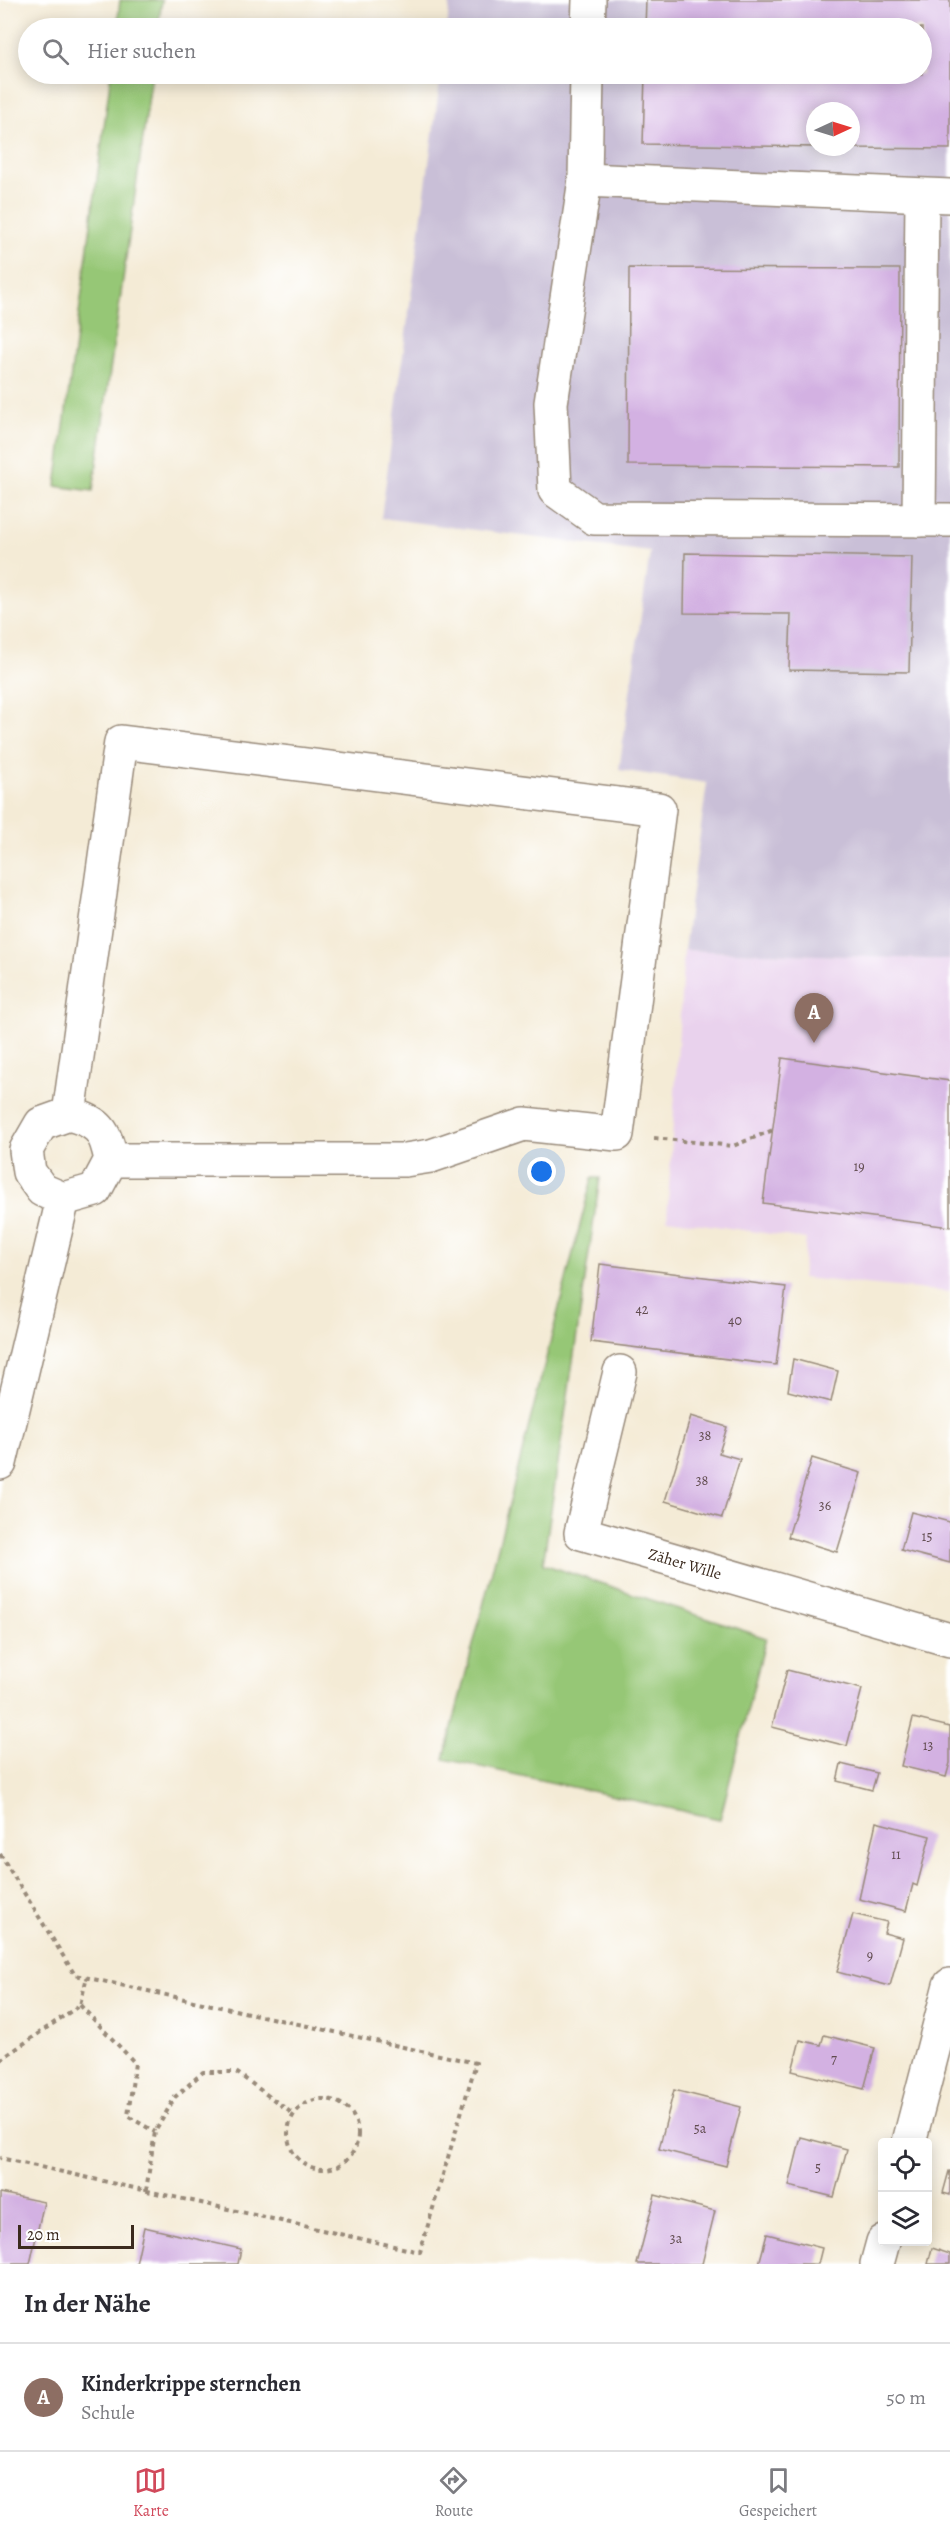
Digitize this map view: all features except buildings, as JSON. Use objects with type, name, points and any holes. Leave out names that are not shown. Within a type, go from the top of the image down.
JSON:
[{"type":"street","points":[[588,18],[589,0]]},
{"type":"street","points":[[585,180],[936,196],[934,520],[594,518],[555,490],[550,403],[585,180],[587,84]]},
{"type":"street","points":[[69,1114],[121,742],[659,809],[617,1134],[524,1124],[431,1156],[405,1160],[111,1160]]},
{"type":"street","points":[[69,1114],[91,1120],[106,1138],[111,1160],[95,1190],[63,1199],[42,1190],[13,1149],[41,1124],[69,1114]]},
{"type":"street","points":[[0,1463],[63,1199]]},
{"type":"street","name":"Zäher Wille","points":[[620,1372],[581,1533],[950,1641]]},
{"type":"street","points":[[911,2138],[938,2080],[950,1985]]},
{"type":"street","points":[[877,2264],[882,2246]]},
{"type":"path","points":[[617,1134],[733,1146],[773,1130]]},
{"type":"path","points":[[0,1854],[75,1975],[476,2063],[420,2252],[0,2158]]},
{"type":"path","points":[[0,2060],[80,2005],[87,1977]]},
{"type":"path","points":[[80,2005],[135,2063],[128,2116],[155,2132]]},
{"type":"path","points":[[146,2191],[155,2132],[175,2097],[203,2072],[236,2072],[293,2114]]},
{"type":"path","points":[[329,2098],[342,2103],[352,2113],[357,2126],[357,2140],[353,2153],[343,2163],[331,2168],[317,2169],[304,2164],[294,2154],[288,2141],[288,2127],[293,2114],[302,2104],[315,2099],[329,2098]]},
{"type":"shaded area","points":[[450,0],[950,0],[950,960],[684,950],[707,783],[619,770],[650,552],[381,518],[440,84],[932,84],[932,18],[448,18]]},
{"type":"shaded area","points":[[684,950],[950,960],[950,1292],[802,1278],[806,1239],[667,1219]]},
{"type":"green space","points":[[120,0],[162,0],[159,18],[118,18]]},
{"type":"green space","points":[[110,84],[151,84],[93,491],[56,486]]},
{"type":"green space","points":[[592,1178],[600,1178],[543,1564],[766,1638],[720,1819],[444,1759]]},
{"type":"place","name":"Kinderkrippe sternchen","points":[[814,1043]]}]
